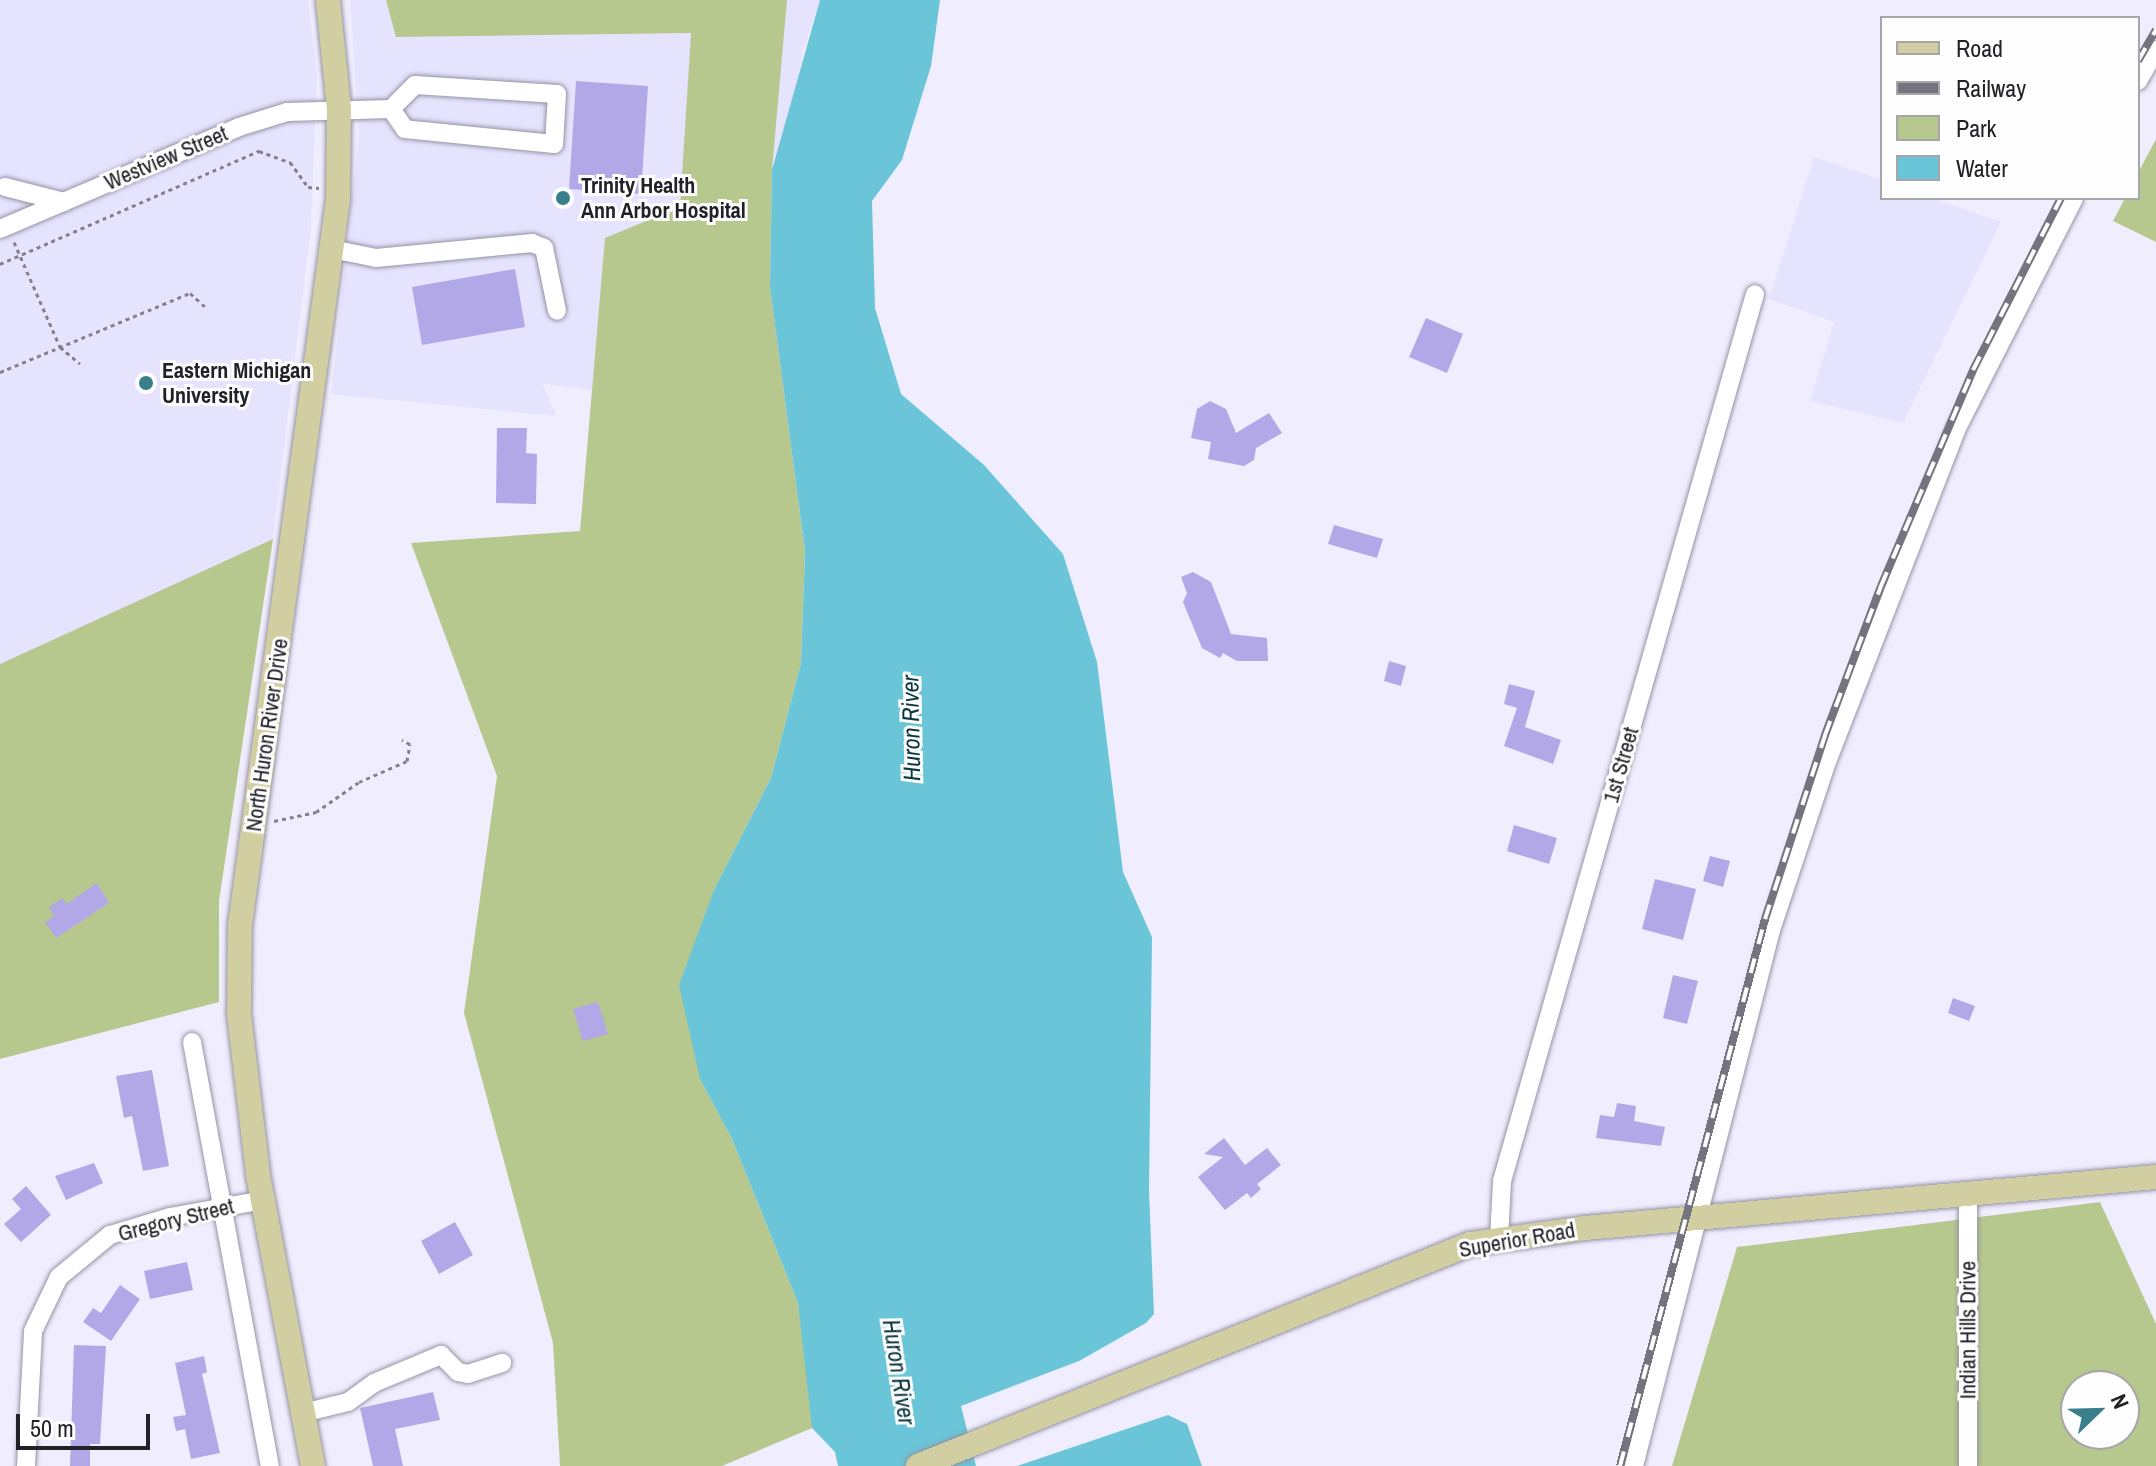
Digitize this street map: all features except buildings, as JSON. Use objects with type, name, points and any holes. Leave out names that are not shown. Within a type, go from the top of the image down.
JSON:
[{"type":"main road","name":"North Huron River Drive","points":[[313,1466],[245,1091],[239,1014],[240,925],[339,190],[339,109],[328,0]]},
{"type":"main road","name":"Superior Road","points":[[918,1466],[1408,1265],[1499,1239],[2156,1177]]},
{"type":"street","points":[[2140,78],[2156,50]]},
{"type":"street","points":[[415,85],[557,94],[554,144],[405,129],[391,109],[415,85]]},
{"type":"street","name":"Westview Street","points":[[0,229],[239,127],[287,112],[391,109]]},
{"type":"street","points":[[5,187],[64,202]]},
{"type":"street","points":[[1634,1466],[1771,930],[1838,731],[1956,430],[2073,200]]},
{"type":"street","points":[[332,249],[376,258],[532,243],[544,248],[557,311]]},
{"type":"street","name":"1st Street","points":[[1499,1239],[1502,1181],[1755,294]]},
{"type":"street","points":[[192,1042],[270,1466]]},
{"type":"street","name":"Indian Hills Drive","points":[[1968,1194],[1968,1466]]},
{"type":"street","name":"Gregory Street","points":[[26,1466],[33,1331],[59,1277],[110,1235],[220,1207],[264,1200]]},
{"type":"street","points":[[303,1413],[348,1402],[374,1383],[441,1355],[458,1372],[468,1374],[502,1363]]},
{"type":"path","points":[[0,264],[259,151],[290,162],[308,187],[339,190]]},
{"type":"path","points":[[20,256],[60,347],[80,364]]},
{"type":"path","points":[[0,372],[190,293],[208,309]]},
{"type":"path","points":[[255,821],[287,821],[316,812],[359,782],[407,761],[410,744],[402,740]]},
{"type":"shaded area","name":"Eastern Michigan University","points":[[0,0],[308,0],[317,74],[311,226],[273,539],[0,664]]},
{"type":"shaded area","name":"Trinity Health Ann Arbor Hospital","points":[[350,0],[820,0],[802,55],[770,287],[787,413],[543,384],[556,416],[331,394],[359,135]]},
{"type":"shaded area","points":[[1814,157],[1880,179],[1880,200],[1938,200],[2001,222],[1903,423],[1810,401],[1834,322],[1769,299]]},
{"type":"green space","points":[[386,0],[787,0],[772,170],[770,287],[805,551],[801,663],[771,778],[714,890],[700,1079],[732,1139],[798,1303],[811,1378],[812,1428],[722,1466],[560,1466],[553,1343],[464,1013],[497,776],[411,543],[580,531],[605,238],[680,207],[691,33],[396,37]]},
{"type":"green space","points":[[2156,139],[2156,242],[2113,221],[2124,200],[2140,200],[2140,169]]},
{"type":"green space","points":[[273,539],[219,901],[219,1002],[0,1059],[0,664]]},
{"type":"green space","points":[[2100,1202],[2156,1324],[2156,1466],[1672,1466],[1737,1247]]},
{"type":"water","name":"Huron River","points":[[820,0],[940,0],[931,66],[902,160],[872,201],[875,308],[901,394],[984,465],[1063,554],[1097,662],[1123,872],[1152,937],[1149,1192],[1154,1314],[1146,1323],[1079,1361],[961,1406],[976,1466],[838,1466],[835,1452],[812,1428],[798,1303],[732,1139],[700,1079],[679,985],[714,890],[771,778],[801,663],[805,551],[770,287],[772,170]]},
{"type":"water","points":[[1168,1415],[1187,1424],[1202,1466],[1017,1466]]},
{"type":"railway","points":[[2140,58],[2156,30]]},
{"type":"railway","points":[[1620,1466],[1765,919],[1825,735],[1881,586],[1973,370],[2060,200]]},
{"type":"place","name":"Trinity Health Ann Arbor Hospital","points":[[563,198]]},
{"type":"place","name":"Eastern Michigan University","points":[[146,383]]}]
